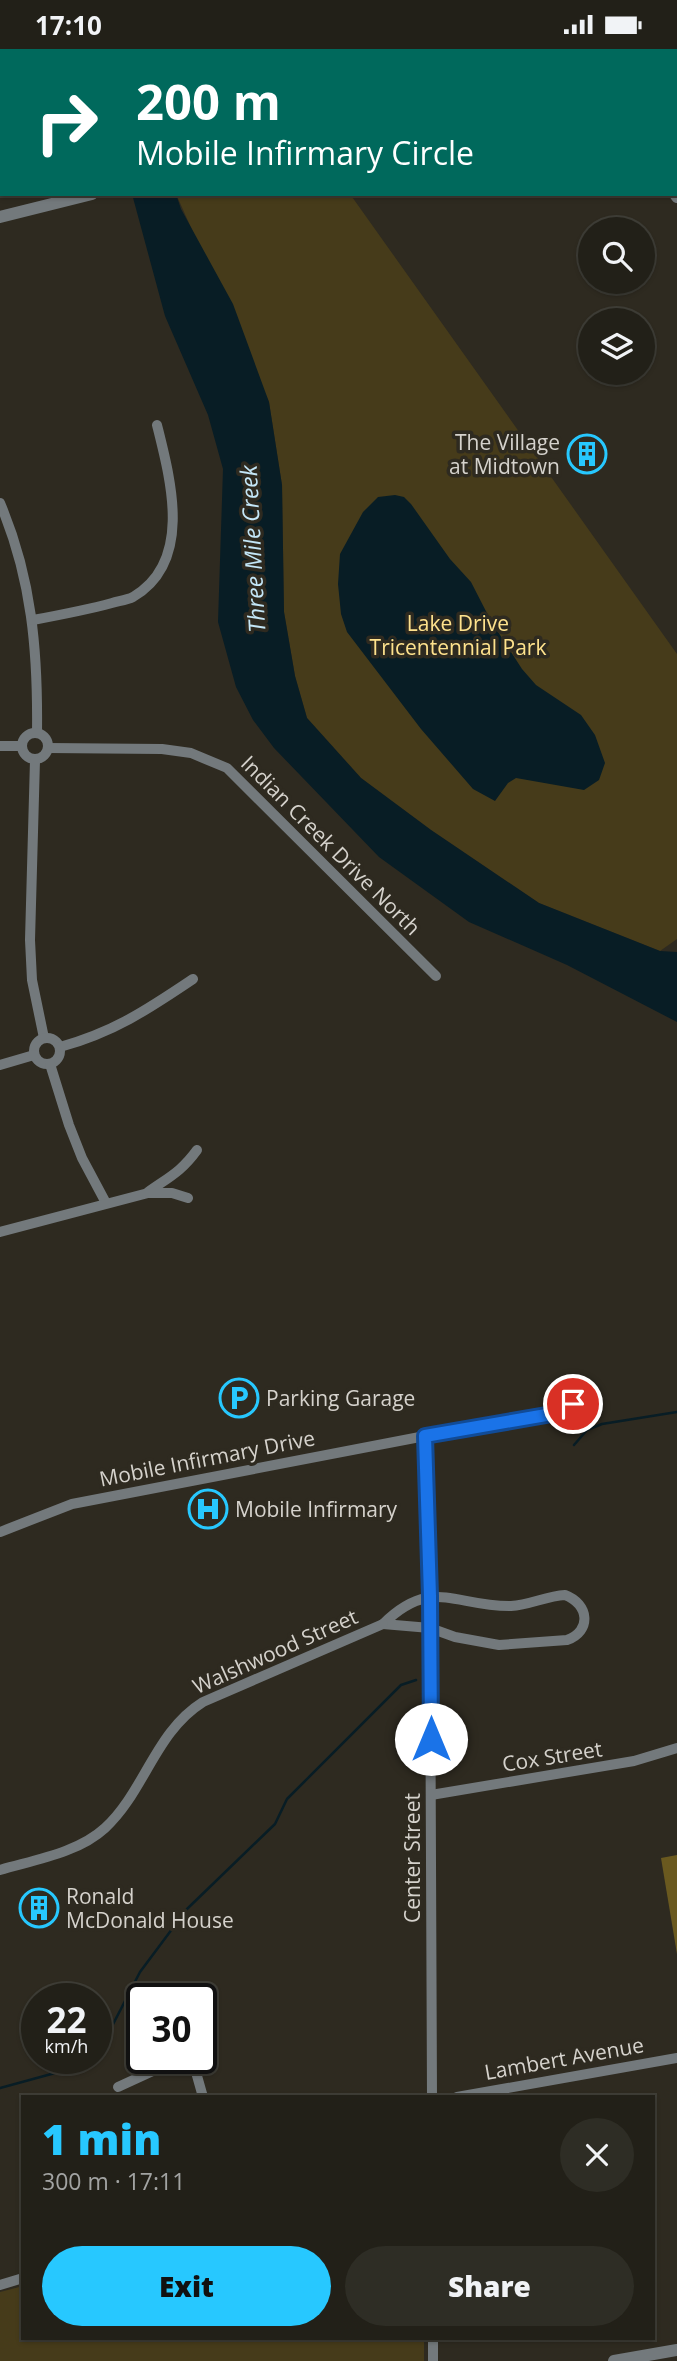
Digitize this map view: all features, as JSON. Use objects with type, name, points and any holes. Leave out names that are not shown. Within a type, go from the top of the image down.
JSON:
[{"type":"street","points":[[0,217],[84,196]]},
{"type":"street","points":[[33,620],[131,598],[157,577],[168,557],[172,528],[172,493],[156,425]]},
{"type":"street","points":[[0,503],[9,524],[33,620],[38,675],[37,733]]},
{"type":"street","points":[[37,733],[47,740],[48,748],[43,757],[35,759],[27,757],[22,746],[25,738],[37,733]]},
{"type":"street","points":[[0,746],[22,746]]},
{"type":"street","name":"Indian Creek Drive North","points":[[48,748],[162,749],[191,753],[227,768],[436,976]]},
{"type":"street","points":[[35,759],[31,954],[32,980],[44,1038]]},
{"type":"street","points":[[60,1047],[89,1039],[130,1021],[193,979]]},
{"type":"street","points":[[34,1055],[42,1063],[50,1064],[58,1059],[60,1047],[55,1040],[44,1038]]},
{"type":"street","points":[[34,1055],[35,1046],[44,1038]]},
{"type":"street","points":[[0,1065],[34,1055]]},
{"type":"street","points":[[50,1064],[73,1136],[106,1203]]},
{"type":"street","points":[[148,1193],[184,1168],[197,1150]]},
{"type":"street","points":[[0,1232],[148,1193],[172,1193],[188,1198]]},
{"type":"street","name":"Mobile Infirmary Drive","points":[[0,1532],[72,1504],[552,1414],[573,1404]]},
{"type":"street","name":"Center Street","points":[[425,1436],[430,1596],[432,2095]]},
{"type":"street","name":"Walshwood Street","points":[[0,1870],[74,1846],[103,1830],[126,1804],[170,1730],[189,1711],[203,1702],[383,1624],[402,1607],[430,1596],[514,1606],[565,1595],[581,1605],[584,1614],[582,1629],[577,1637],[543,1643],[499,1645],[455,1637],[430,1628],[383,1624]]},
{"type":"street","name":"Cox Street","points":[[431,1795],[635,1761],[677,1748]]},
{"type":"street","name":"Lambert Avenue","points":[[468,2095],[677,2058]]},
{"type":"street","points":[[118,2087],[146,2074]]},
{"type":"street","points":[[197,2074],[203,2095]]},
{"type":"street","points":[[0,2285],[21,2280]]},
{"type":"street","points":[[433,2340],[433,2361]]},
{"type":"street","points":[[614,2361],[677,2350]]},
{"type":"green space","name":"Lake Drive Tricentennial Park","points":[[177,196],[351,196],[677,654],[677,939],[660,951],[539,903],[431,830],[361,778],[307,718],[295,676],[284,612],[282,485],[269,402]]},
{"type":"green space","points":[[21,2287],[21,2340],[424,2340],[424,2361],[0,2361],[0,2292]]},
{"type":"shaded area","points":[[677,1855],[677,1954],[661,1858]]},
{"type":"water","name":"Three Mile Creek","points":[[133,196],[177,196],[181,209],[233,304],[269,402],[282,485],[284,612],[295,676],[307,718],[361,778],[431,830],[539,903],[660,951],[677,952],[677,1022],[567,965],[469,922],[379,857],[274,748],[253,720],[236,687],[218,622],[223,469],[208,415],[165,316]]},
{"type":"water","points":[[378,497],[404,497],[411,504],[450,559],[471,582],[491,621],[522,669],[536,685],[581,715],[595,735],[605,763],[599,780],[584,790],[516,778],[508,783],[495,801],[473,789],[421,729],[347,632],[341,614],[338,584],[340,554],[363,512]]},
{"type":"waterway","points":[[574,1445],[587,1430],[602,1424],[677,1412]]},
{"type":"waterway","points":[[112,2026],[140,1972],[187,1909],[275,1824],[287,1799],[401,1685],[416,1680]]},
{"type":"waterway","points":[[0,2088],[51,2074]]},
{"type":"place","name":"The Village at Midtown","points":[[587,454]]},
{"type":"place","name":"Parking Garage","points":[[239,1398]]},
{"type":"place","name":"Mobile Infirmary","points":[[208,1509]]},
{"type":"place","name":"Ronald McDonald House","points":[[39,1908]]},
{"type":"route","points":[[431,1739],[425,1436],[552,1414],[573,1404]]}]
